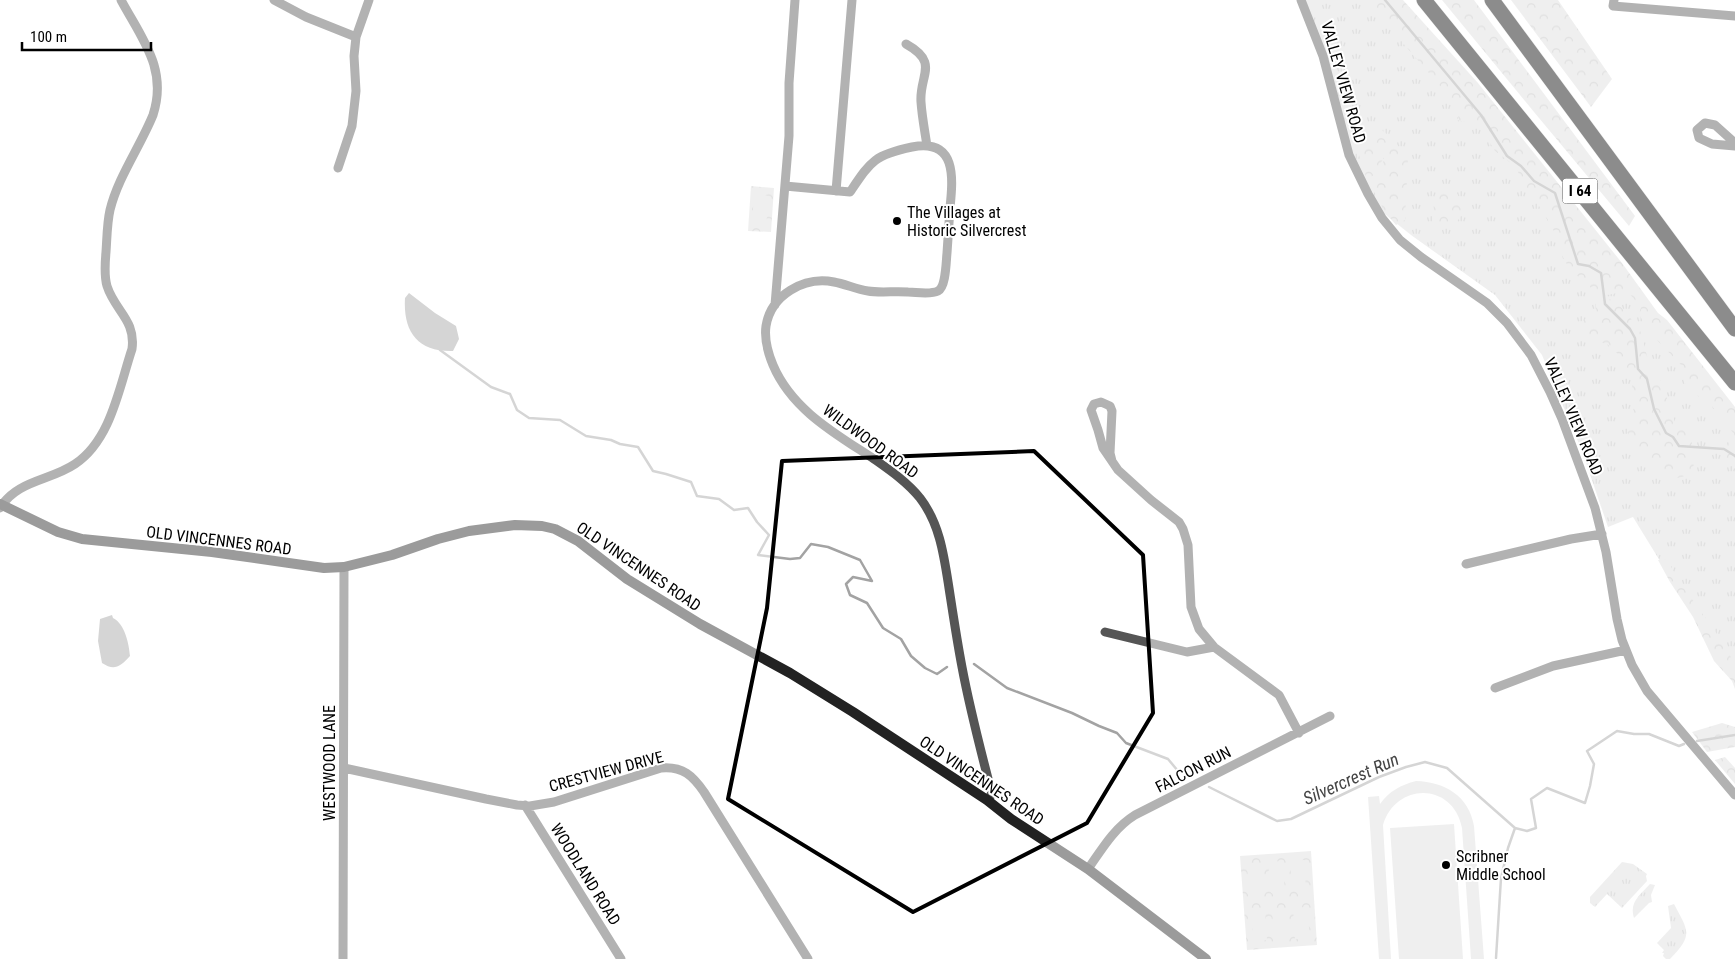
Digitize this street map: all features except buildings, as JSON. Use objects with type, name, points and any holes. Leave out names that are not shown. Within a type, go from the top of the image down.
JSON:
[{"type":"highway","name":"I 64","points":[[1424,0],[1735,383]]},
{"type":"highway","name":"I 64","points":[[1492,0],[1735,329]]},
{"type":"street","points":[[1,506],[19,489],[32,482],[54,475],[77,463],[95,445],[108,422],[132,349],[133,340],[130,324],[110,295],[105,279],[108,221],[112,202],[120,183],[154,116],[159,87],[156,68],[144,39],[121,0]]},
{"type":"street","points":[[274,0],[306,17],[356,37]]},
{"type":"street","points":[[338,168],[352,126],[356,91],[354,56],[356,37],[370,0]]},
{"type":"street","points":[[775,305],[789,136],[789,83],[795,0]]},
{"type":"street","points":[[836,191],[852,0]]},
{"type":"street","name":"VALLEY VIEW ROAD","points":[[1301,0],[1323,56],[1349,155],[1368,194],[1382,218],[1400,240],[1487,304],[1507,323],[1531,355],[1562,419],[1595,508],[1602,534],[1617,619],[1632,666],[1647,691],[1735,795]]},
{"type":"street","points":[[1614,3],[1735,16]]},
{"type":"street","points":[[785,186],[850,192],[871,163],[878,157],[927,146],[921,101],[926,73],[925,62],[916,50],[906,44]]},
{"type":"street","name":"WILDWOOD ROAD","points":[[927,146],[939,150],[944,155],[952,170],[953,178],[942,287],[936,292],[892,290],[875,292],[826,281],[806,283],[784,294],[775,305],[766,328],[767,349],[775,371],[797,403],[818,422],[900,477],[921,499],[933,520],[943,553],[961,666],[992,794],[987,800]]},
{"type":"street","points":[[1112,461],[1110,452],[1112,411],[1110,406],[1101,402],[1092,406],[1091,413],[1103,448],[1118,470],[1179,522],[1183,529],[1188,545],[1189,588],[1193,616],[1199,630],[1214,647],[1279,695],[1299,733]]},
{"type":"street","name":"OLD VINCENNES ROAD","points":[[1,506],[58,532],[82,539],[212,552],[324,568],[344,567],[392,555],[469,530],[515,525],[542,526],[555,529],[578,541],[627,579],[700,624],[790,674],[853,712],[987,800],[1011,819],[1088,869],[1206,959]]},
{"type":"street","points":[[1466,564],[1571,539],[1602,534]]},
{"type":"street","name":"WESTWOOD LANE","points":[[342,959],[344,567]]},
{"type":"street","points":[[1105,632],[1187,652],[1214,647]]},
{"type":"street","points":[[1495,688],[1553,666],[1626,650]]},
{"type":"street","name":"FALCON RUN","points":[[1088,869],[1113,834],[1129,818],[1330,716]]},
{"type":"street","name":"CRESTVIEW DRIVE","points":[[344,768],[486,799],[525,805],[554,802],[662,768],[671,767],[687,772],[694,777],[704,792],[808,959]]},
{"type":"street","name":"WOODLAND ROAD","points":[[525,805],[620,959]]},
{"type":"highlighted area","points":[[1034,451],[1143,555],[1153,713],[1087,823],[913,912],[728,799],[767,608],[782,461]]},
{"type":"green space","points":[[1304,0],[1391,0],[1735,420],[1735,683],[1633,517],[1608,527],[1582,451],[1542,355],[1495,295],[1411,235],[1381,211],[1352,154]]},
{"type":"green space","points":[[1370,0],[1403,0],[1478,83],[1622,263],[1658,313],[1667,320],[1735,407],[1735,469],[1725,457],[1734,434],[1711,405],[1690,390],[1684,382],[1686,370],[1649,332],[1639,314],[1641,307],[1627,291],[1597,297],[1589,285],[1570,270],[1559,250],[1555,233],[1532,194],[1523,184],[1516,167],[1495,151],[1479,125],[1457,120],[1461,110],[1402,42],[1401,37]]},
{"type":"green space","points":[[1442,0],[1474,0],[1635,216],[1629,226],[1534,112]]},
{"type":"green space","points":[[1511,0],[1558,0],[1612,79],[1591,107]]},
{"type":"green space","points":[[1381,129],[1408,158],[1405,220],[1396,225],[1385,212],[1374,191],[1385,156],[1368,183],[1359,155],[1363,137]]},
{"type":"green space","points":[[751,186],[774,188],[771,232],[748,231]]},
{"type":"green space","points":[[1454,189],[1466,208],[1454,226],[1440,228],[1432,221],[1435,195]]},
{"type":"green space","points":[[754,194],[769,196],[766,226],[752,224]]},
{"type":"green space","points":[[1612,299],[1640,330],[1650,367],[1659,376],[1675,423],[1691,430],[1694,471],[1681,477],[1670,478],[1661,476],[1653,470],[1639,453],[1627,432],[1635,404],[1630,373],[1622,358],[1607,344],[1576,337],[1574,326],[1596,313],[1596,302]]},
{"type":"green space","points":[[1667,559],[1677,578],[1719,637],[1735,664],[1735,689],[1732,681],[1714,661],[1693,617],[1658,560]]},
{"type":"green space","points":[[1722,723],[1735,727],[1735,747],[1707,752],[1692,732]]},
{"type":"green space","points":[[1725,757],[1735,768],[1735,784],[1715,760]]},
{"type":"green space","points":[[1416,781],[1437,784],[1446,788],[1461,799],[1471,815],[1474,826],[1484,959],[1471,959],[1462,828],[1457,813],[1448,802],[1436,795],[1424,793],[1411,795],[1400,801],[1390,811],[1383,825],[1391,959],[1379,959],[1368,797],[1379,796],[1380,804],[1387,795],[1396,789]]},
{"type":"green space","points":[[1454,824],[1463,959],[1399,959],[1390,828]]},
{"type":"green space","points":[[1311,851],[1317,945],[1247,950],[1240,856]]},
{"type":"green space","points":[[1304,860],[1306,890],[1292,891],[1290,861]]},
{"type":"green space","points":[[1282,861],[1285,891],[1271,893],[1268,862]]},
{"type":"green space","points":[[1622,862],[1633,864],[1647,874],[1647,881],[1622,908],[1607,894],[1595,907],[1590,903],[1590,897]]},
{"type":"green space","points":[[1262,863],[1264,893],[1249,894],[1247,864]]},
{"type":"green space","points":[[1650,884],[1655,885],[1651,895],[1652,902],[1634,918],[1634,903]]},
{"type":"green space","points":[[1674,904],[1683,921],[1686,933],[1677,951],[1670,959],[1666,959],[1663,956],[1664,953],[1662,953],[1664,950],[1657,943],[1671,928],[1668,906]]},
{"type":"green space","points":[[1307,907],[1310,938],[1295,939],[1293,908]]},
{"type":"green space","points":[[1287,908],[1289,939],[1274,940],[1272,909]]},
{"type":"green space","points":[[1265,910],[1267,940],[1253,942],[1251,911]]},
{"type":"shaded area","points":[[409,293],[456,326],[459,339],[453,351],[430,348],[415,337],[410,330],[405,310],[405,298]]},
{"type":"shaded area","points":[[112,615],[123,629],[130,656],[117,667],[110,667],[102,663],[98,641],[100,619]]},
{"type":"waterway","points":[[1385,0],[1481,115],[1507,156],[1521,166],[1534,181],[1555,193],[1578,264],[1589,266],[1601,273],[1605,304],[1630,329],[1635,338],[1638,369],[1647,379],[1654,409],[1666,433],[1673,437],[1679,446],[1724,449],[1735,456]]},
{"type":"waterway","name":"Silvercrest Run","points":[[440,350],[491,387],[510,394],[517,410],[529,418],[560,420],[586,436],[638,447],[653,471],[691,482],[697,496],[719,499],[734,510],[748,508],[769,535],[758,555],[790,559],[800,558],[811,544],[828,547],[860,560],[872,581],[853,577],[846,584],[850,595],[867,603],[883,628],[901,639],[911,656],[925,668],[937,674],[947,667]]},
{"type":"waterway","name":"Silvercrest Run","points":[[974,664],[1007,688],[1117,733],[1126,743],[1168,759],[1178,771],[1192,777]]},
{"type":"waterway","name":"Silvercrest Run","points":[[1209,787],[1277,821],[1291,819],[1379,777],[1425,762],[1447,768],[1515,828],[1527,831],[1536,828],[1531,799],[1547,788],[1585,803],[1594,764],[1587,751],[1617,731],[1649,734],[1679,746],[1684,744]]},
{"type":"waterway","name":"Silvercrest Run","points":[[1697,741],[1735,735]]},
{"type":"waterway","points":[[1496,958],[1501,878],[1515,828]]},
{"type":"place","name":"The Villages at Historic Silvercrest","points":[[897,221]]},
{"type":"place","name":"Scribner Middle School","points":[[1446,865]]}]
